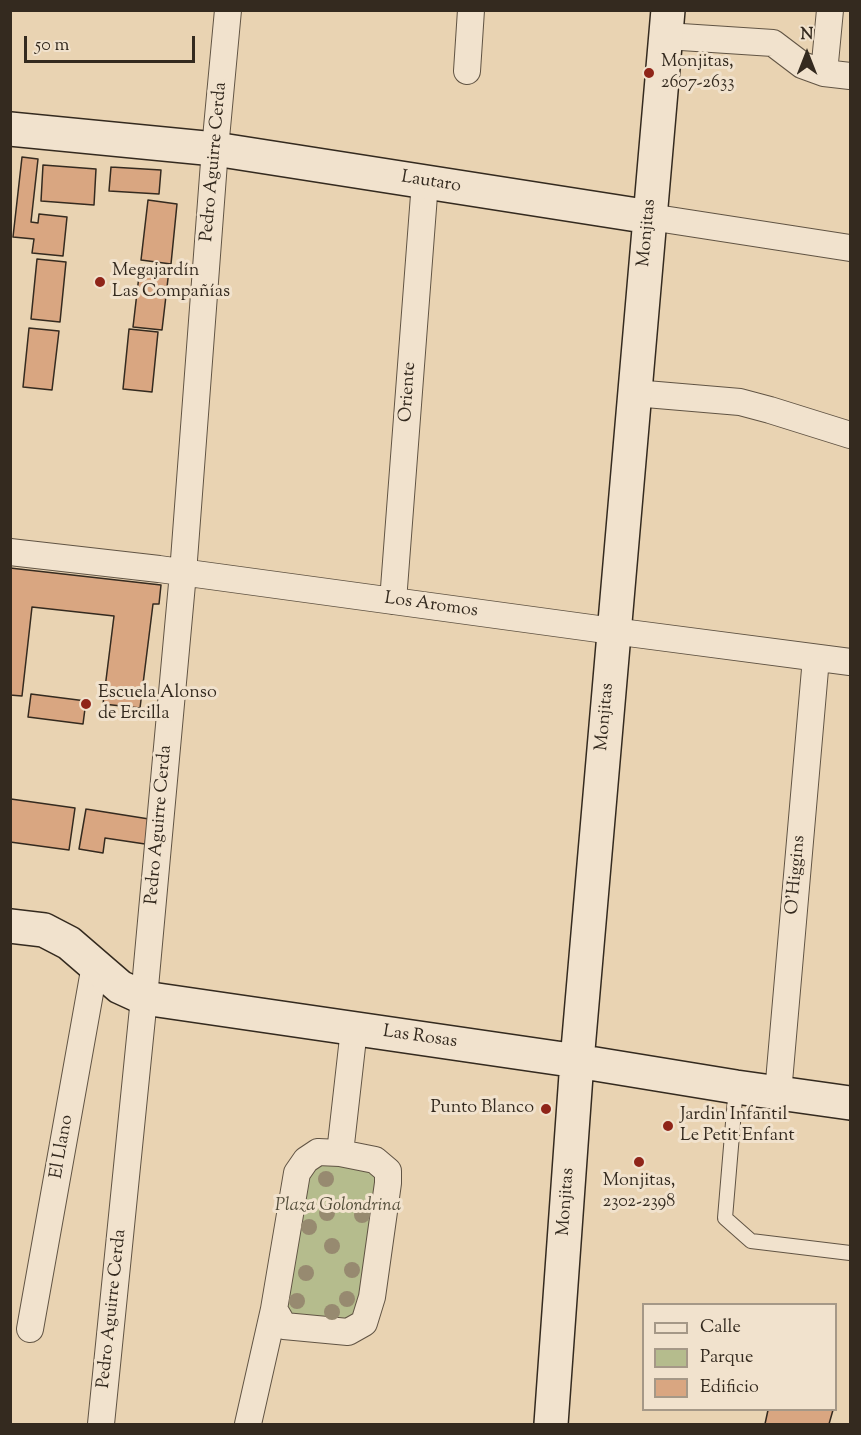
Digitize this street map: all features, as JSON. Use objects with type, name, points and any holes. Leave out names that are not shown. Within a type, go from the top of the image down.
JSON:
[{"type":"street","name":"Pedro Aguirre Cerda","points":[[101,1425],[144,998],[183,573],[215,148],[228,10]]},
{"type":"street","points":[[467,70],[471,10]]},
{"type":"street","points":[[824,73],[831,10]]},
{"type":"street","points":[[667,23],[773,43],[802,65],[824,73],[850,76]]},
{"type":"street","name":"Monjitas","points":[[551,1425],[577,1060],[667,23]]},
{"type":"street","name":"Lautaro","points":[[10,129],[215,148],[850,248]]},
{"type":"street","name":"Oriente","points":[[393,601],[425,182]]},
{"type":"street","points":[[634,393],[740,402],[850,435]]},
{"type":"street","name":"Los Aromos","points":[[10,552],[850,662]]},
{"type":"street","name":"O'Higgins","points":[[778,1093],[816,658]]},
{"type":"street","name":"Las Rosas","points":[[10,926],[44,930],[69,943],[120,987],[144,998],[577,1060],[736,1087],[850,1103]]},
{"type":"street","name":"El Llano","points":[[30,1329],[95,965]]},
{"type":"street","points":[[340,1153],[354,1029]]},
{"type":"street","points":[[248,1425],[274,1309],[297,1173],[306,1161],[318,1152],[340,1153],[375,1161],[388,1172],[388,1183],[372,1297],[364,1323],[348,1332],[284,1326],[274,1309]]},
{"type":"lane","points":[[736,1087],[725,1218],[751,1241],[850,1253]]},
{"type":"green space","name":"Plaza Golondrina","points":[[324,1160],[364,1166],[374,1174],[378,1183],[361,1298],[355,1312],[337,1324],[303,1320],[292,1314],[286,1307],[304,1181]]},
{"type":"building","points":[[22,157],[38,159],[31,222],[38,223],[39,214],[67,217],[63,256],[32,253],[34,239],[13,237]]},
{"type":"building","points":[[43,165],[96,169],[94,205],[41,201]]},
{"type":"building","points":[[111,167],[161,170],[159,194],[109,191]]},
{"type":"building","points":[[148,200],[177,204],[171,264],[141,260]]},
{"type":"building","points":[[37,259],[66,262],[60,322],[31,319]]},
{"type":"building","points":[[140,267],[169,270],[162,330],[133,327]]},
{"type":"building","points":[[29,328],[59,331],[52,390],[23,387]]},
{"type":"building","points":[[129,329],[158,332],[152,392],[123,389]]},
{"type":"building","points":[[10,568],[161,585],[159,604],[153,604],[140,708],[103,704],[114,616],[32,607],[22,696],[10,695]]},
{"type":"building","points":[[31,694],[86,701],[83,724],[28,717]]},
{"type":"building","points":[[11,799],[75,808],[69,850],[10,842]]},
{"type":"building","points":[[86,809],[149,819],[145,844],[105,838],[103,853],[79,849]]},
{"type":"building","points":[[768,1411],[833,1411],[829,1424],[765,1424]]},
{"type":"place","name":"Monjitas, 2607-2633","points":[[649,73]]},
{"type":"place","name":"Megajardín Las Compañías","points":[[100,282]]},
{"type":"place","name":"Escuela Alonso de Ercilla","points":[[86,704]]},
{"type":"place","name":"Punto Blanco","points":[[546,1109]]},
{"type":"place","name":"Jardin Infantil Le Petit Enfant","points":[[668,1126]]},
{"type":"place","name":"Monjitas, 2302-2398","points":[[639,1162]]}]
